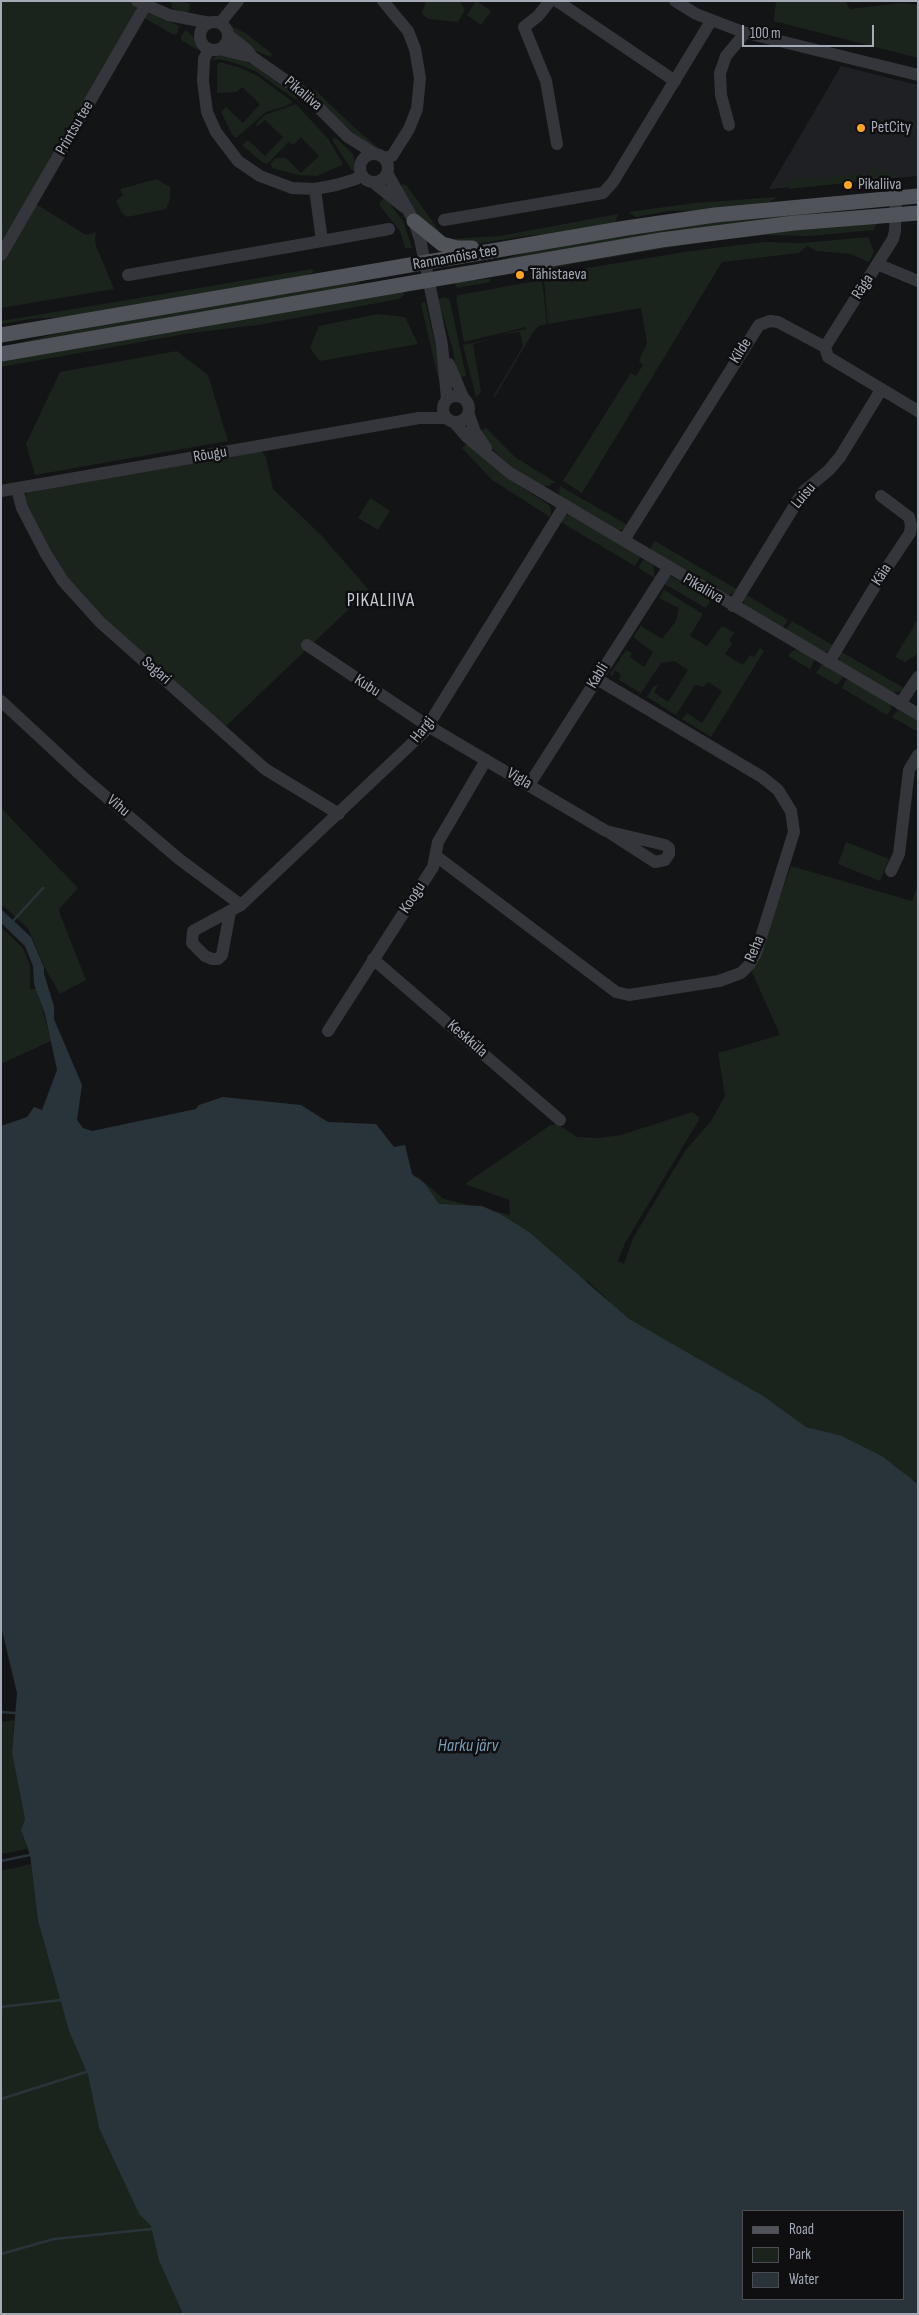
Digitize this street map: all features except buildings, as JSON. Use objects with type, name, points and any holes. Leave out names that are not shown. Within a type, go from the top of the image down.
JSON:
[{"type":"main road","name":"Rannamõisa tee","points":[[1,334],[500,250],[716,216],[918,196]]},
{"type":"main road","name":"Rannamõisa tee","points":[[1,354],[660,240],[794,223],[918,213]]},
{"type":"main road","points":[[411,215],[428,234],[450,247],[466,249],[490,245],[500,250]]},
{"type":"main road","points":[[1,344],[39,335],[61,324]]},
{"type":"street","points":[[200,37],[203,28],[215,23],[238,1]]},
{"type":"street","points":[[170,14],[215,23],[226,28],[228,35],[226,43],[214,49],[204,59],[203,95],[210,119],[227,149],[238,161],[260,176],[292,188],[315,189],[356,179],[366,157],[392,156],[409,129],[416,109],[420,78],[415,49],[408,31],[383,1]]},
{"type":"street","points":[[550,1],[538,16],[524,27],[546,82],[557,144]]},
{"type":"street","points":[[557,1],[675,81]]},
{"type":"street","points":[[674,1],[711,21],[743,32],[918,75]]},
{"type":"street","points":[[144,2],[170,14],[200,37],[203,44],[214,49],[252,58]]},
{"type":"street","name":"Printsu tee","points":[[1,255],[144,2]]},
{"type":"street","points":[[444,220],[603,193],[613,182],[711,21]]},
{"type":"street","points":[[729,125],[720,95],[720,73],[726,56],[741,38],[743,32]]},
{"type":"street","points":[[228,35],[247,50],[252,58]]},
{"type":"street","name":"Pikaliiva","points":[[252,58],[277,73],[305,94],[348,137]]},
{"type":"street","points":[[348,137],[379,156],[388,165],[387,173],[382,180],[372,182]]},
{"type":"street","points":[[348,137],[366,179],[411,215]]},
{"type":"street","name":"Pikaliiva","points":[[387,173],[411,215],[425,264],[442,345],[448,411],[468,438],[510,474],[918,714]]},
{"type":"street","points":[[315,189],[314,198],[322,241]]},
{"type":"street","points":[[877,264],[892,239],[896,214],[896,198]]},
{"type":"street","points":[[128,275],[389,229]]},
{"type":"street","name":"Räga","points":[[825,347],[877,264],[918,281]]},
{"type":"street","name":"Kilde","points":[[624,540],[759,325],[770,321],[778,322],[825,347],[828,357],[918,411]]},
{"type":"street","points":[[1,327],[12,326],[22,331]]},
{"type":"street","name":"Pikaliiva","points":[[442,345],[463,397],[469,404],[469,415],[475,432],[493,458]]},
{"type":"street","name":"Luisu","points":[[734,606],[803,492],[830,470],[840,457],[881,390]]},
{"type":"street","points":[[463,397],[455,396],[448,411],[462,421],[469,415]]},
{"type":"street","name":"Rõugu","points":[[1,491],[419,418],[448,411]]},
{"type":"street","name":"Sagari","points":[[17,489],[22,508],[46,554],[63,581],[100,622],[265,769],[339,814]]},
{"type":"street","name":"Käia","points":[[829,662],[910,533],[909,517],[881,496]]},
{"type":"street","name":"Hargi","points":[[230,912],[241,905],[339,814],[428,726],[564,505]]},
{"type":"street","name":"Kabli","points":[[529,785],[668,568]]},
{"type":"street","name":"Kubu","points":[[306,645],[428,726]]},
{"type":"street","points":[[900,704],[918,676]]},
{"type":"street","name":"Reha","points":[[436,856],[616,992],[629,995],[719,981],[741,973],[749,965],[756,953],[794,832],[791,811],[778,790],[762,777],[597,679]]},
{"type":"street","name":"Vihu","points":[[1,701],[77,772],[179,859],[241,905]]},
{"type":"street","name":"Vigla","points":[[428,726],[610,833]]},
{"type":"street","points":[[891,871],[899,854],[909,770],[918,755]]},
{"type":"street","name":"Koogu","points":[[328,1031],[433,867],[438,842],[486,760]]},
{"type":"street","name":"Keskküla","points":[[373,959],[560,1120]]},
{"type":"shaded area","points":[[841,66],[918,85],[918,176],[769,189]]},
{"type":"green space","points":[[1,1],[129,1],[135,6],[137,11],[1,245]]},
{"type":"green space","points":[[171,1],[181,1],[190,4],[188,14],[172,8]]},
{"type":"green space","points":[[426,1],[460,1],[465,10],[458,22],[429,19],[422,14]]},
{"type":"green space","points":[[476,1],[491,11],[481,25],[467,15]]},
{"type":"green space","points":[[776,1],[845,1],[850,9],[901,3],[918,5],[918,58],[774,21]]},
{"type":"green space","points":[[148,13],[152,13],[179,26],[177,34],[174,35],[144,18]]},
{"type":"green space","points":[[229,25],[245,33],[272,54],[271,57],[253,50],[231,31]]},
{"type":"green space","points":[[186,30],[195,39],[200,51],[182,41],[181,36]]},
{"type":"green space","points":[[220,53],[253,65],[299,98],[295,99],[255,71],[219,59],[210,61]]},
{"type":"green space","points":[[220,62],[241,68],[259,77],[293,102],[266,112],[236,138],[221,112],[226,107],[243,123],[260,104],[242,87],[237,92],[217,93],[217,65]]},
{"type":"green space","points":[[314,89],[380,149],[363,142],[309,92]]},
{"type":"green space","points":[[296,104],[329,140],[342,165],[317,176],[299,175],[272,168],[271,163],[276,158],[286,158],[301,173],[319,156],[301,137],[293,145],[289,142],[267,164],[242,145],[248,140],[265,156],[283,137],[265,120],[257,126],[256,124],[265,115]]},
{"type":"green space","points":[[335,137],[353,154],[355,164],[353,172],[332,140]]},
{"type":"green space","points":[[870,168],[892,174],[894,178],[869,181]]},
{"type":"green space","points":[[864,174],[864,181],[789,189],[788,183],[790,180]]},
{"type":"green space","points":[[157,179],[170,187],[170,199],[166,209],[127,217],[122,213],[116,201],[123,195],[120,189]]},
{"type":"green space","points":[[403,184],[407,186],[442,235],[430,231],[398,188]]},
{"type":"green space","points":[[385,197],[403,221],[412,248],[405,248],[400,231],[380,206],[380,202]]},
{"type":"green space","points":[[777,197],[770,202],[712,210],[669,211],[636,217],[628,212],[695,203]]},
{"type":"green space","points":[[36,204],[86,235],[96,232],[96,246],[114,289],[1,308],[1,262]]},
{"type":"green space","points":[[831,211],[503,261],[503,259],[547,247],[715,221]]},
{"type":"green space","points":[[618,214],[615,223],[570,232],[526,236],[475,244],[449,239],[500,236]]},
{"type":"green space","points":[[877,223],[874,230],[809,236],[764,235],[696,243],[571,264],[538,274],[537,270],[558,263],[662,246],[759,233]]},
{"type":"green space","points":[[868,237],[874,252],[869,262],[851,254],[817,251],[807,246],[799,253],[722,262],[582,493],[563,481],[631,373],[636,376],[643,365],[639,361],[647,343],[641,308],[548,324],[544,280],[581,269],[691,251],[763,242],[803,243]]},
{"type":"green space","points":[[312,269],[314,272],[297,279],[66,317],[30,319],[1,324],[1,321]]},
{"type":"green space","points":[[490,279],[490,282],[457,288],[454,281]]},
{"type":"green space","points":[[359,280],[360,283],[326,293],[2,347],[96,324]]},
{"type":"green space","points":[[542,280],[547,324],[539,326],[533,332],[495,397],[493,397],[523,346],[520,332],[501,334],[526,329],[526,327],[464,342],[456,298],[458,295]]},
{"type":"green space","points":[[403,290],[404,295],[399,299],[258,325],[191,333],[1,367],[1,361]]},
{"type":"green space","points":[[445,297],[450,301],[466,376],[458,378],[453,350],[438,299]]},
{"type":"green space","points":[[425,301],[444,381],[439,382],[421,304]]},
{"type":"green space","points":[[377,314],[405,317],[418,344],[320,361],[310,348],[319,326]]},
{"type":"green space","points":[[497,338],[473,344],[481,392],[476,397],[463,345]]},
{"type":"green space","points":[[177,351],[208,375],[228,441],[35,475],[26,444],[60,372]]},
{"type":"green space","points":[[486,428],[515,457],[555,482],[549,486],[540,486],[517,471],[497,454],[478,432]]},
{"type":"green space","points":[[468,442],[507,478],[549,505],[551,510],[550,517],[492,480],[462,448]]},
{"type":"green space","points":[[261,450],[266,457],[273,489],[321,535],[369,590],[224,728],[81,597],[51,556],[24,499],[27,491]]},
{"type":"green space","points":[[560,486],[629,526],[624,530],[616,530],[563,500],[559,493]]},
{"type":"green space","points":[[370,498],[390,511],[378,530],[358,518]]},
{"type":"green space","points":[[566,515],[571,516],[641,556],[635,566],[557,520]]},
{"type":"green space","points":[[655,541],[738,590],[729,595],[722,594],[649,551]]},
{"type":"green space","points":[[644,558],[653,564],[655,578],[638,568]]},
{"type":"green space","points":[[670,576],[709,597],[710,601],[706,608],[661,582]]},
{"type":"green space","points":[[664,590],[703,614],[690,636],[707,646],[722,626],[735,633],[729,640],[732,644],[725,654],[743,665],[750,655],[754,657],[760,648],[764,651],[711,737],[682,719],[687,713],[702,723],[722,691],[708,682],[704,687],[695,685],[676,715],[647,697],[653,687],[659,684],[654,692],[668,702],[688,670],[674,661],[661,663],[641,693],[619,680],[621,675],[615,670],[612,676],[610,674],[626,650],[632,653],[630,657],[644,667],[653,652],[633,637],[641,626],[662,639],[676,621],[679,608],[659,598]]},
{"type":"green space","points":[[743,593],[788,620],[782,629],[744,605]]},
{"type":"green space","points":[[918,619],[918,654],[905,662],[895,657]]},
{"type":"green space","points":[[792,621],[834,646],[831,650],[824,652],[785,631]]},
{"type":"green space","points":[[798,649],[813,658],[814,661],[810,669],[788,656],[792,651]]},
{"type":"green space","points":[[840,651],[904,688],[903,691],[891,693],[842,664],[839,658]]},
{"type":"green space","points":[[821,665],[825,665],[841,674],[842,678],[837,685],[816,673]]},
{"type":"green space","points":[[846,680],[850,680],[890,703],[891,709],[887,715],[842,688]]},
{"type":"green space","points":[[900,710],[918,719],[918,732],[892,717]]},
{"type":"green space","points":[[1,808],[78,888],[59,909],[86,980],[60,994],[46,970],[28,928],[1,904]]},
{"type":"green space","points":[[846,842],[889,859],[880,881],[838,864]]},
{"type":"green space","points":[[791,866],[912,901],[918,885],[918,1484],[882,1456],[842,1436],[831,1434],[865,1450],[713,1390],[589,1287],[610,1302],[587,1280],[582,1290],[467,1242],[412,1181],[418,1177],[444,1199],[510,1215],[509,1200],[465,1184],[549,1126],[557,1124],[577,1137],[598,1138],[621,1135],[692,1112],[700,1118],[625,1243],[618,1261],[624,1264],[633,1238],[685,1151],[711,1121],[725,1096],[718,1053],[780,1035],[752,972]]},
{"type":"green space","points":[[1,927],[23,948],[30,965],[30,989],[36,989],[38,993],[51,1041],[1,1064]]},
{"type":"green space","points":[[14,1720],[12,1753],[25,1819],[21,1830],[27,1849],[1,1854],[1,1722]]},
{"type":"green space","points":[[31,1864],[38,1921],[69,2031],[88,2075],[99,2128],[139,2214],[151,2226],[159,2261],[183,2314],[1,2314],[1,1871]]},
{"type":"water","name":"Harku järv","points":[[1,909],[31,937],[44,967],[44,974],[54,1006],[54,1019],[82,1085],[77,1120],[83,1128],[92,1131],[196,1109],[199,1105],[223,1097],[301,1105],[328,1122],[376,1124],[394,1147],[405,1145],[412,1174],[425,1184],[439,1204],[482,1206],[500,1214],[529,1232],[629,1319],[763,1396],[806,1427],[842,1436],[882,1456],[918,1484],[918,2314],[183,2314],[159,2261],[151,2226],[139,2214],[99,2128],[88,2075],[69,2031],[38,1921],[30,1855],[21,1830],[25,1819],[12,1753],[17,1693],[1,1626],[1,1126],[27,1117],[34,1107],[42,1110],[57,1070],[45,1014],[34,984],[33,966],[25,946],[1,923]]},
{"type":"waterway","points":[[12,922],[43,888]]},
{"type":"waterway","points":[[1,1712],[15,1713]]},
{"type":"waterway","points":[[1,1861],[30,1855]]},
{"type":"waterway","points":[[1,2007],[61,2000]]},
{"type":"waterway","points":[[1,2099],[86,2072]]},
{"type":"waterway","points":[[1,2254],[54,2239],[152,2229]]},
{"type":"place","name":"PetCity","points":[[861,128]]},
{"type":"place","name":"Pikaliiva","points":[[848,185]]},
{"type":"place","name":"Tähistaeva","points":[[520,275]]},
{"type":"district","name":"PIKALIIVA","points":[[381,601]]}]
